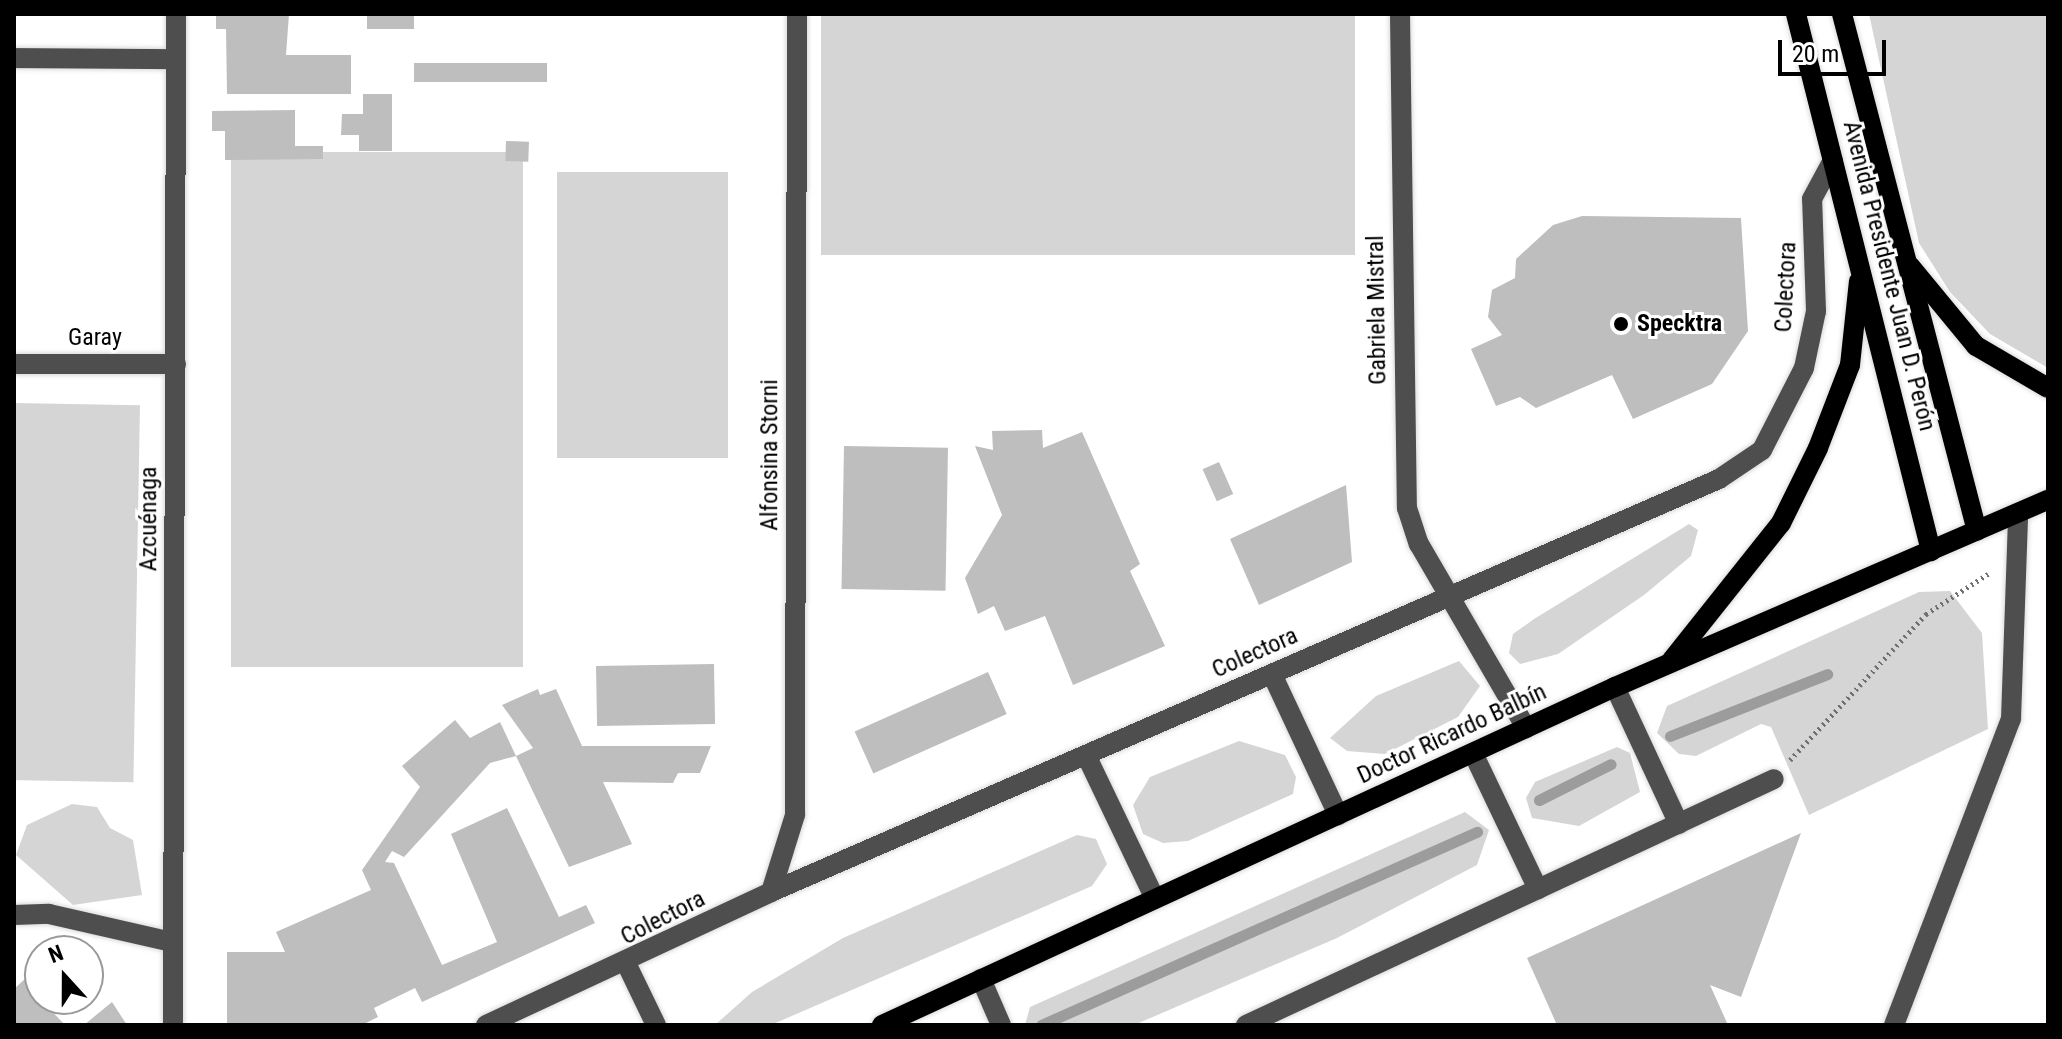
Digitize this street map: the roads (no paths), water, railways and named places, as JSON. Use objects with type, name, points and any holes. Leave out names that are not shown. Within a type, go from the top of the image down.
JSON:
[{"type":"main road","name":"Avenida Presidente Juan D. Perón","points":[[1796,14],[1931,551]]},
{"type":"main road","name":"Avenida Presidente Juan D. Perón","points":[[1842,14],[1902,255],[1977,531]]},
{"type":"main road","points":[[1902,255],[1976,346],[2048,388]]},
{"type":"main road","points":[[1670,663],[1781,523],[1818,448],[1850,365],[1860,265]]},
{"type":"main road","name":"Doctor Ricardo Balbín","points":[[882,1025],[1615,687],[2048,500]]},
{"type":"street","name":"Azcuénaga","points":[[173,1025],[176,14]]},
{"type":"street","name":"Alfonsina Storni","points":[[771,892],[795,815],[797,14]]},
{"type":"street","name":"Gabriela Mistral","points":[[1400,14],[1407,508],[1450,596],[1526,728]]},
{"type":"street","points":[[14,58],[176,59]]},
{"type":"street","name":"Colectora","points":[[486,1025],[627,965],[771,892],[1087,757],[1719,479],[1762,450],[1804,368],[1816,311],[1812,199],[1833,160]]},
{"type":"street","name":"Garay","points":[[14,364],[176,364]]},
{"type":"street","points":[[1894,1025],[2011,719],[2018,514]]},
{"type":"street","points":[[1272,674],[1338,815]]},
{"type":"street","points":[[1615,687],[1679,824]]},
{"type":"street","points":[[1473,753],[1538,889]]},
{"type":"street","points":[[1087,757],[1155,899]]},
{"type":"street","points":[[1246,1025],[1774,779]]},
{"type":"street","points":[[14,915],[49,914],[172,942]]},
{"type":"street","points":[[627,965],[656,1025]]},
{"type":"street","points":[[981,979],[1001,1025]]},
{"type":"waterway","points":[[1670,736],[1827,674]]},
{"type":"waterway","points":[[1539,800],[1611,764]]},
{"type":"waterway","points":[[1041,1025],[1477,832]]},
{"type":"place","name":"Specktra","points":[[1621,324]]}]
